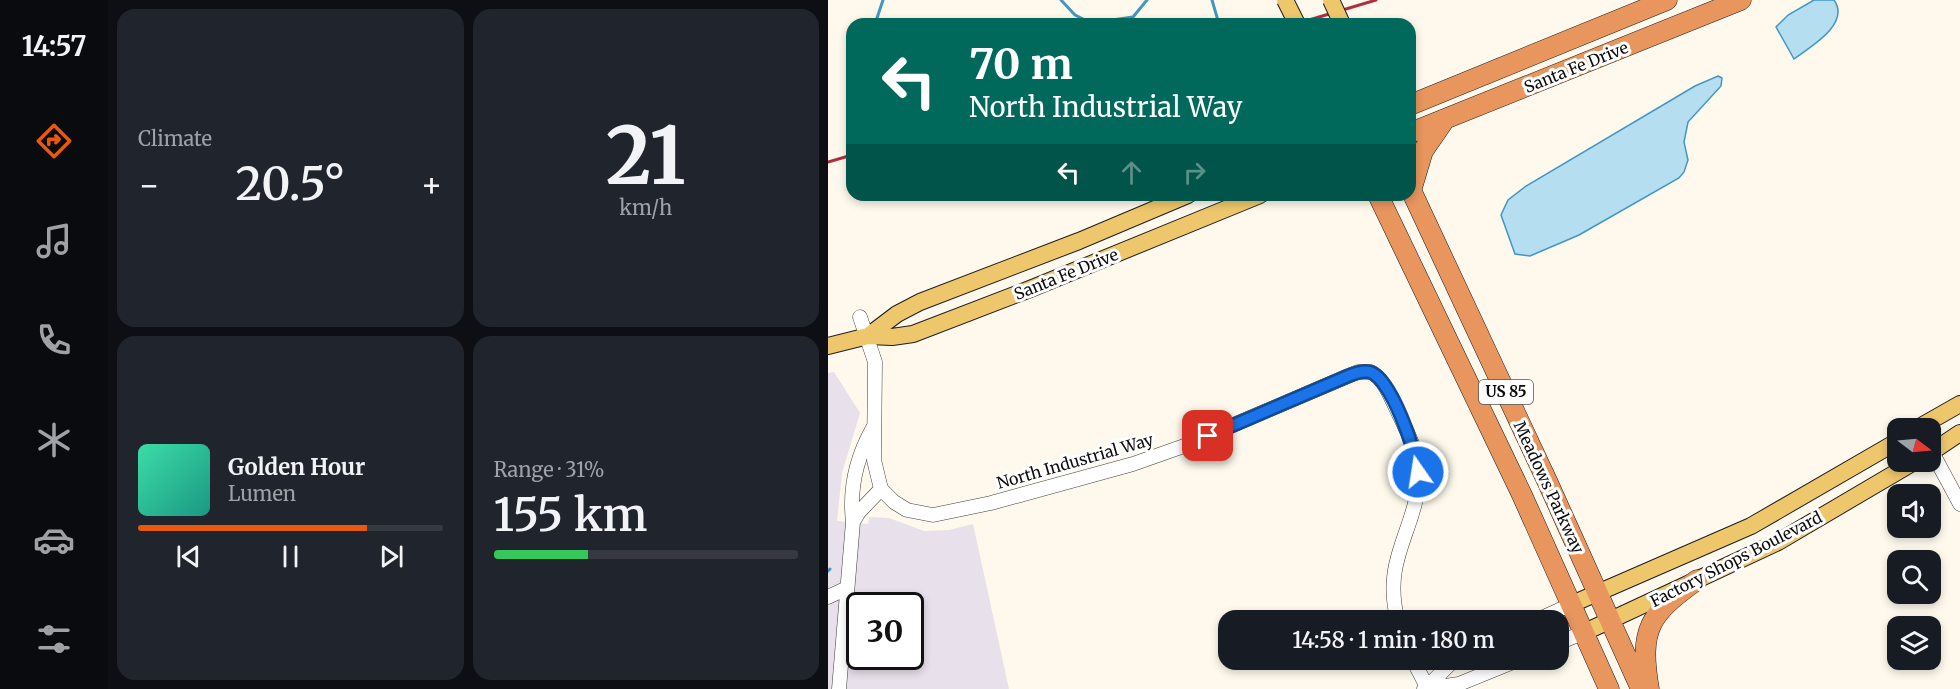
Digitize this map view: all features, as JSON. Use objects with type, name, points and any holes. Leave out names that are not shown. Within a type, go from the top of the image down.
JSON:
[{"type":"highway","name":"Santa Fe Drive","points":[[1416,99],[1666,0]]},
{"type":"highway","name":"Santa Fe Drive","points":[[1416,131],[1741,0]]},
{"type":"highway","name":"US 85","points":[[1416,173],[1423,151],[1445,119]]},
{"type":"highway","name":"Meadows Parkway","points":[[1416,200],[1641,689]]},
{"type":"highway","name":"Meadows Parkway","points":[[1381,201],[1610,689]]},
{"type":"highway","points":[[1649,689],[1645,652],[1652,621],[1670,600],[1698,580]]},
{"type":"main road","points":[[1285,0],[1294,18]]},
{"type":"main road","points":[[1330,0],[1339,18]]},
{"type":"main road","name":"Santa Fe Drive","points":[[868,336],[897,314],[920,302],[1057,250],[1174,201]]},
{"type":"main road","name":"Santa Fe Drive","points":[[828,346],[868,336],[902,337],[942,324],[1245,201]]},
{"type":"main road","points":[[1936,418],[1960,404]]},
{"type":"main road","points":[[1941,445],[1960,433]]},
{"type":"main road","name":"Factory Shops Boulevard","points":[[1572,604],[1751,526],[1887,447]]},
{"type":"main road","name":"Factory Shops Boulevard","points":[[1585,632],[1778,542],[1897,472]]},
{"type":"street","points":[[853,522],[859,512],[881,489],[874,459],[875,362],[860,317]]},
{"type":"street","name":"North Industrial Way","points":[[881,489],[894,502],[907,510],[933,515],[949,514],[1132,464],[1184,446],[1358,372],[1371,372],[1384,384],[1408,436],[1417,464],[1416,494],[1393,571],[1392,590],[1396,610]]},
{"type":"street","points":[[839,689],[853,522],[851,492],[855,470],[863,447],[874,426]]},
{"type":"street","points":[[1941,470],[1960,504]]},
{"type":"street","points":[[828,597],[847,588]]},
{"type":"street","points":[[1559,610],[1572,604]]},
{"type":"street","points":[[1569,639],[1585,632]]},
{"type":"street","points":[[1418,670],[1426,688]]},
{"type":"street","points":[[1426,688],[1444,670]]},
{"type":"street","points":[[1426,688],[1459,684],[1493,670]]},
{"type":"shaded area","points":[[834,372],[860,413],[842,473],[837,521],[868,524],[869,517],[889,518],[924,531],[949,530],[973,524],[1009,689],[828,689],[828,373]]},
{"type":"water","points":[[1814,0],[1834,0],[1838,9],[1837,18],[1826,34],[1794,59],[1776,27],[1788,15]]},
{"type":"water","points":[[1718,76],[1722,78],[1721,86],[1688,122],[1684,142],[1688,160],[1679,178],[1579,235],[1530,256],[1515,254],[1501,215],[1508,200],[1526,186],[1695,86]]},
{"type":"waterway","points":[[877,18],[883,0]]},
{"type":"waterway","points":[[1061,0],[1081,18]]},
{"type":"waterway","points":[[1126,18],[1133,17],[1147,0]]},
{"type":"waterway","points":[[1212,0],[1217,18]]},
{"type":"railway","points":[[1316,18],[1376,0]]},
{"type":"railway","points":[[828,162],[846,157]]},
{"type":"route","points":[[1208,436],[1348,376],[1368,371],[1376,375],[1384,384],[1406,429],[1418,472]]}]
